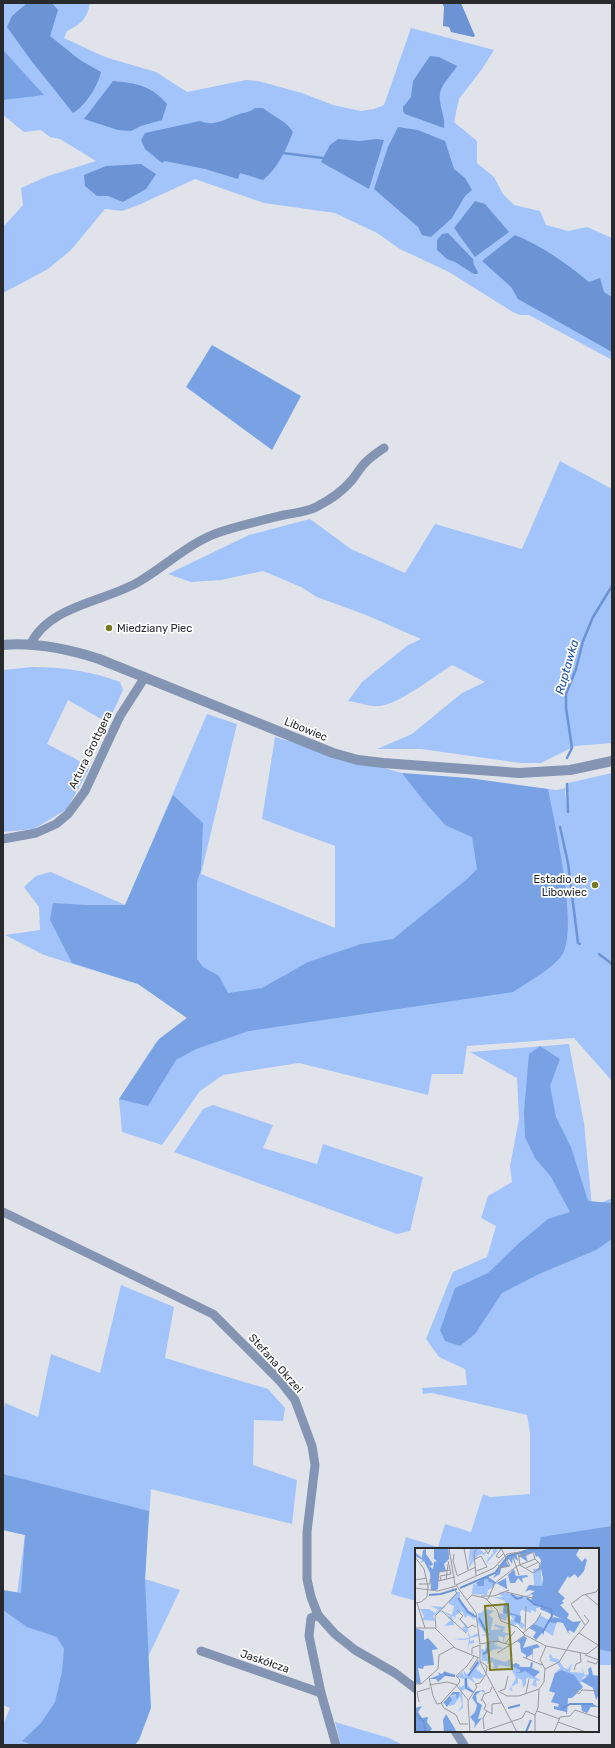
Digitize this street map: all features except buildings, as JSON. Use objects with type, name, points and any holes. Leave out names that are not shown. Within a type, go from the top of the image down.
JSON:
[{"type":"street","points":[[30,645],[33,638],[44,625],[59,616],[95,599],[140,582],[186,548],[218,532],[314,508],[333,498],[346,486],[367,461],[384,448]]},
{"type":"street","name":"Libowiec","points":[[3,645],[30,645],[72,650],[145,677],[333,753],[358,760],[519,774],[570,770],[612,761]]},
{"type":"street","name":"Artura Grottgera","points":[[3,839],[36,833],[56,824],[68,814],[85,791],[120,716],[145,677]]},
{"type":"street","name":"Stefana Okrzei","points":[[3,1212],[213,1314],[254,1353],[295,1400],[312,1446],[315,1465],[307,1532],[306,1558],[307,1580],[318,1616],[335,1634],[355,1650],[395,1673],[415,1688]]},
{"type":"street","points":[[318,1616],[311,1618],[309,1636],[321,1693],[336,1745]]},
{"type":"street","name":"Jaskółcza","points":[[201,1651],[321,1693]]},
{"type":"street","points":[[456,1732],[464,1745]]},
{"type":"shaded area","points":[[3,3],[90,3],[83,20],[67,31],[64,38],[105,57],[156,72],[187,92],[246,80],[258,81],[302,93],[333,105],[361,111],[374,109],[384,105],[411,28],[494,50],[482,69],[459,99],[454,122],[477,141],[477,163],[494,177],[503,194],[514,205],[540,211],[546,225],[568,231],[587,227],[612,238],[612,360],[529,315],[520,315],[513,312],[449,272],[400,249],[377,233],[335,213],[264,203],[195,179],[141,204],[122,211],[105,209],[71,250],[48,269],[3,293],[3,227],[23,205],[21,188],[48,176],[96,161],[60,139],[50,137],[41,130],[24,132],[3,115]]},
{"type":"shaded area","points":[[27,3],[52,3],[58,10],[50,36],[80,60],[101,72],[91,95],[78,110],[73,113],[30,59],[7,27],[12,16]]},
{"type":"shaded area","points":[[442,3],[461,3],[475,36],[473,37],[451,32],[449,27],[443,26],[444,7]]},
{"type":"shaded area","points":[[3,50],[44,95],[3,100]]},
{"type":"shaded area","points":[[430,56],[439,57],[457,66],[441,89],[440,93],[444,128],[405,114],[403,111],[403,107],[411,97],[413,81]]},
{"type":"shaded area","points":[[113,81],[143,86],[155,93],[167,104],[162,120],[141,126],[131,131],[118,130],[84,119]]},
{"type":"shaded area","points":[[255,108],[263,108],[287,124],[293,132],[277,164],[263,180],[240,173],[238,179],[205,169],[165,161],[162,163],[145,149],[141,140],[145,133],[200,121],[205,123],[215,123],[249,112]]},
{"type":"shaded area","points":[[398,127],[418,130],[445,141],[454,169],[465,178],[472,190],[465,196],[452,218],[431,237],[422,235],[418,227],[374,189],[388,147]]},
{"type":"shaded area","points":[[338,139],[359,141],[377,139],[384,140],[369,189],[321,162],[330,145]]},
{"type":"shaded area","points":[[141,164],[156,174],[146,189],[123,202],[108,196],[97,196],[85,186],[84,175],[106,166]]},
{"type":"shaded area","points":[[475,201],[485,204],[509,232],[475,257],[454,228]]},
{"type":"shaded area","points":[[448,233],[473,259],[474,265],[478,272],[477,274],[474,274],[455,262],[447,259],[437,250],[437,240],[442,234]]},
{"type":"shaded area","points":[[515,235],[535,244],[554,256],[589,282],[600,278],[604,292],[612,297],[612,352],[518,299],[511,287],[482,261]]},
{"type":"shaded area","points":[[212,345],[301,396],[272,450],[186,387]]},
{"type":"shaded area","points":[[560,461],[612,489],[612,743],[575,746],[541,763],[521,763],[421,749],[377,749],[412,734],[462,693],[485,682],[452,665],[406,695],[387,704],[375,706],[348,701],[362,682],[408,645],[421,639],[366,615],[317,597],[301,587],[263,571],[221,580],[191,582],[168,574],[249,535],[310,519],[351,549],[405,573],[435,524],[522,549]]},
{"type":"shaded area","points":[[32,667],[88,672],[120,682],[123,690],[108,723],[68,700],[47,744],[76,759],[89,769],[67,809],[34,829],[3,832],[3,670]]},
{"type":"shaded area","points":[[207,714],[237,724],[201,874],[335,928],[335,846],[262,819],[275,737],[459,789],[522,786],[557,790],[566,788],[565,792],[568,815],[568,783],[612,773],[612,1081],[574,1038],[467,1046],[463,1074],[432,1074],[428,1095],[299,1063],[223,1075],[200,1091],[162,1145],[122,1132],[119,1099],[156,1042],[187,1018],[138,984],[44,955],[5,935],[40,930],[39,907],[24,887],[36,876],[51,872],[125,905]]},
{"type":"shaded area","points":[[402,773],[469,778],[548,789],[560,850],[567,903],[568,926],[566,945],[560,958],[543,972],[513,992],[249,1031],[196,1049],[176,1060],[148,1106],[119,1099],[159,1039],[187,1018],[138,984],[72,963],[50,920],[53,903],[125,905],[173,795],[203,823],[201,870],[197,882],[197,959],[203,967],[219,976],[228,993],[262,988],[308,962],[361,944],[393,939],[467,879],[477,869],[472,837],[445,825]]},
{"type":"shaded area","points":[[569,1044],[584,1123],[592,1207],[612,1198],[612,1665],[599,1665],[599,1548],[415,1548],[415,1601],[391,1594],[406,1537],[438,1547],[445,1524],[471,1532],[483,1494],[490,1497],[530,1494],[530,1433],[527,1415],[432,1393],[423,1394],[422,1388],[467,1385],[465,1369],[439,1357],[426,1339],[453,1272],[487,1257],[496,1226],[481,1218],[488,1196],[512,1182],[510,1166],[519,1119],[517,1078],[470,1052]]},
{"type":"shaded area","points":[[540,1046],[560,1059],[550,1086],[556,1117],[571,1147],[588,1201],[612,1203],[612,1239],[596,1250],[539,1274],[502,1293],[475,1334],[460,1346],[445,1341],[440,1330],[455,1288],[488,1273],[519,1243],[548,1219],[570,1212],[551,1177],[535,1158],[525,1137],[524,1111],[529,1054]]},
{"type":"shaded area","points":[[213,1105],[273,1125],[263,1148],[317,1164],[323,1144],[423,1177],[410,1231],[397,1234],[174,1152],[203,1109]]},
{"type":"shaded area","points":[[121,1285],[174,1307],[165,1358],[268,1389],[285,1408],[283,1421],[254,1420],[253,1465],[297,1480],[292,1524],[151,1489],[145,1579],[180,1590],[106,1745],[3,1745],[3,1725],[10,1708],[3,1705],[3,1592],[17,1594],[25,1535],[3,1530],[3,1411],[5,1403],[38,1417],[51,1354],[100,1373]]},
{"type":"shaded area","points":[[3,1474],[149,1511],[145,1579],[151,1708],[139,1740],[135,1745],[32,1745],[22,1741],[41,1723],[55,1702],[62,1672],[64,1649],[57,1637],[27,1627],[3,1610],[3,1590],[21,1593],[25,1535],[3,1530]]},
{"type":"shaded area","points":[[612,1526],[612,1652],[599,1649],[599,1548],[538,1548],[541,1537]]},
{"type":"shaded area","points":[[335,1722],[389,1738],[403,1745],[341,1745]]},
{"type":"waterway","points":[[283,153],[323,158]]},
{"type":"waterway","name":"Ruptawka","points":[[567,758],[572,748],[566,708],[566,694],[576,669],[583,641],[593,617],[612,586]]},
{"type":"waterway","name":"Ruptawka","points":[[567,784],[568,812]]},
{"type":"waterway","name":"Ruptawka","points":[[560,827],[568,863],[578,943],[580,944]]},
{"type":"waterway","name":"Ruptawka","points":[[599,954],[612,964]]},
{"type":"place","name":"Miedziany Piec","points":[[109,628]]},
{"type":"place","name":"Estadio de Libowiec","points":[[595,885]]}]
